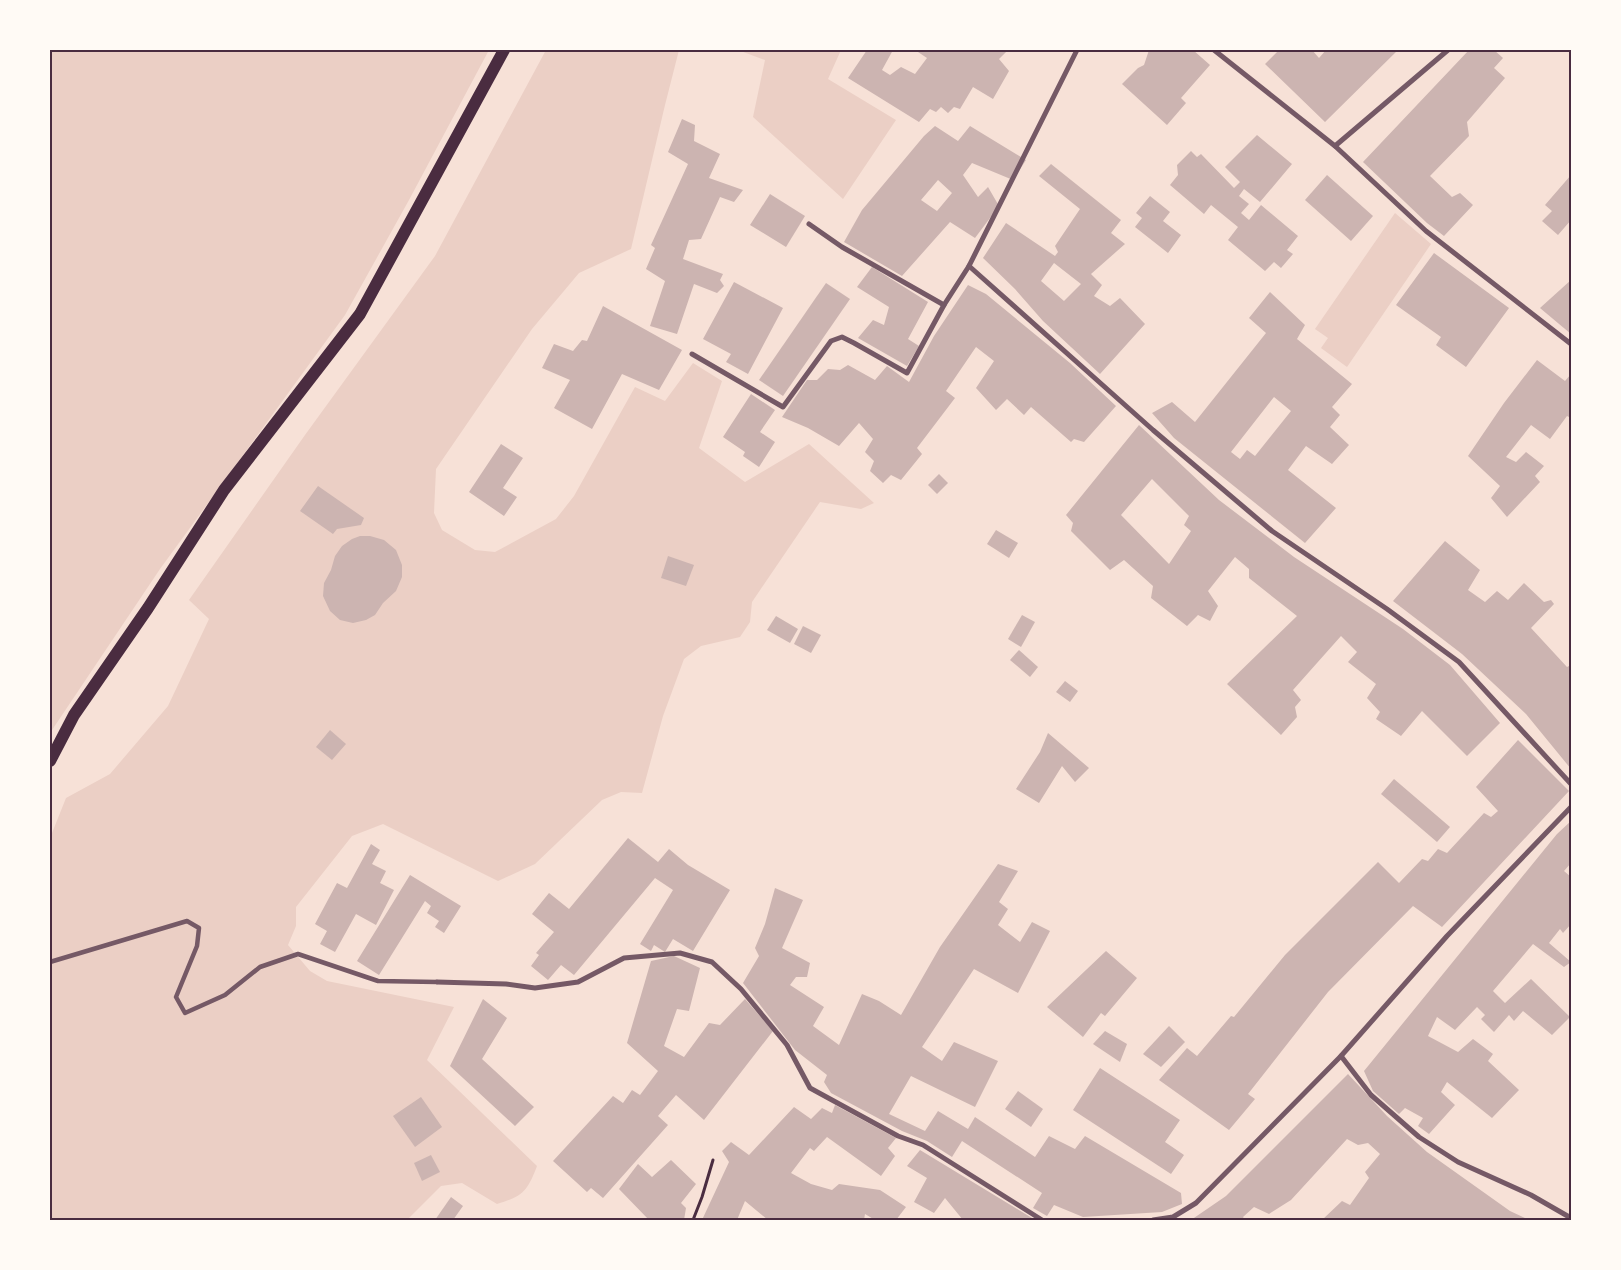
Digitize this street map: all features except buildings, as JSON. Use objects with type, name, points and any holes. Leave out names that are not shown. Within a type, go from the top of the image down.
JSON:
[{"type":"main road","points":[[50,761],[74,715],[148,608],[224,490],[360,314],[504,50]]},
{"type":"street","points":[[692,354],[783,407],[831,341],[842,337],[907,373],[944,305],[969,266],[1077,50]]},
{"type":"street","points":[[1214,50],[1335,146],[1426,231],[1571,344]]},
{"type":"street","points":[[1335,146],[1448,50]]},
{"type":"street","points":[[809,224],[842,247],[944,305]]},
{"type":"street","points":[[969,266],[1153,430],[1272,531],[1387,609],[1459,662],[1571,784]]},
{"type":"street","points":[[1153,1220],[1173,1217],[1196,1203],[1341,1056],[1447,936],[1571,807]]},
{"type":"street","points":[[50,962],[187,921],[198,928],[197,946],[176,997],[185,1013],[225,995],[260,967],[298,954],[378,981],[506,984],[535,988],[578,982],[624,958],[680,953],[712,962],[741,990],[787,1045],[810,1088],[898,1136],[923,1146],[1042,1220]]},
{"type":"street","points":[[1341,1056],[1371,1095],[1419,1137],[1458,1162],[1531,1195],[1571,1218]]},
{"type":"path","points":[[693,1220],[713,1160]]},
{"type":"shaded area","points":[[50,50],[489,50],[345,315],[160,569],[50,733]]},
{"type":"shaded area","points":[[546,50],[679,50],[631,249],[579,273],[532,329],[436,469],[434,513],[442,530],[475,550],[495,552],[556,519],[574,496],[635,387],[665,401],[693,363],[722,381],[699,448],[745,482],[809,444],[874,503],[861,509],[820,502],[752,602],[750,622],[740,637],[701,646],[684,659],[663,716],[642,793],[621,792],[602,800],[535,864],[498,881],[383,824],[352,836],[296,907],[296,926],[288,945],[310,971],[327,981],[454,1007],[427,1060],[537,1166],[523,1192],[497,1204],[462,1183],[441,1186],[407,1220],[50,1220],[50,838],[66,798],[110,774],[168,706],[209,619],[189,600],[305,435],[435,256]]},
{"type":"shaded area","points":[[738,50],[841,50],[828,79],[896,120],[843,199],[753,117],[765,60]]},
{"type":"shaded area","points":[[1395,213],[1431,244],[1347,367],[1321,348],[1328,338],[1315,329]]}]
